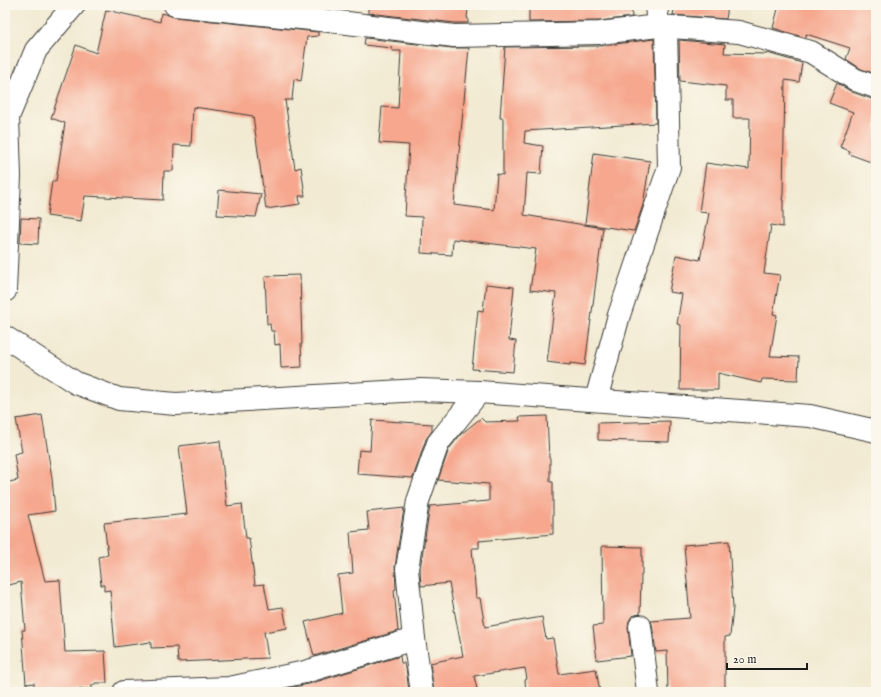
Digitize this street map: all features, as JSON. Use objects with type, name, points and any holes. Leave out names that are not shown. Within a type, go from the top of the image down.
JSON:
[{"type":"street","points":[[5,291],[10,176],[8,117],[36,50],[74,5]]},
{"type":"street","points":[[176,5],[342,14],[454,36],[600,33],[662,27],[739,32],[811,52],[856,80],[876,87]]},
{"type":"street","points":[[596,400],[619,315],[669,167],[662,27],[656,5]]},
{"type":"street","points":[[5,337],[76,383],[119,399],[176,404],[420,390],[479,392],[810,416],[876,431]]},
{"type":"street","points":[[422,692],[414,639],[407,569],[418,501],[438,443],[479,392]]},
{"type":"street","points":[[640,626],[648,692]]},
{"type":"street","points":[[124,692],[229,688],[305,672],[414,639]]},
{"type":"building","points":[[368,5],[466,5],[465,9],[468,9],[468,23],[455,23],[368,13]]},
{"type":"building","points":[[529,5],[631,5],[632,17],[599,21],[529,22]]},
{"type":"building","points":[[675,5],[728,5],[726,19],[673,15]]},
{"type":"building","points":[[779,5],[876,5],[876,74],[861,69],[846,59],[850,48],[806,34],[806,38],[773,28]]},
{"type":"building","points":[[106,10],[160,22],[161,13],[174,17],[318,32],[318,36],[307,37],[301,81],[294,79],[292,100],[285,100],[295,169],[301,167],[305,196],[299,196],[300,204],[266,209],[253,116],[193,107],[191,146],[174,145],[173,171],[164,171],[163,200],[85,196],[81,221],[47,216],[52,181],[56,181],[65,123],[51,118],[76,45],[96,53]]},
{"type":"building","points":[[365,38],[452,48],[469,48],[454,205],[494,210],[497,174],[503,175],[503,118],[500,118],[505,47],[600,46],[654,39],[656,123],[525,131],[524,143],[543,146],[541,174],[527,173],[524,215],[603,228],[585,365],[547,362],[556,293],[530,290],[536,249],[453,239],[452,255],[421,253],[422,217],[405,216],[409,145],[379,143],[382,107],[398,108],[401,51],[392,51],[392,48],[364,45]]},
{"type":"building","points":[[679,40],[725,44],[724,53],[767,53],[802,63],[799,82],[785,80],[782,200],[783,227],[771,225],[764,273],[780,275],[773,314],[777,315],[770,356],[799,357],[798,380],[762,379],[761,383],[718,373],[718,390],[680,390],[681,325],[677,324],[682,294],[669,292],[676,255],[700,260],[709,213],[699,212],[706,163],[749,169],[750,118],[733,118],[733,100],[726,100],[726,86],[680,81]]},
{"type":"building","points":[[837,83],[852,92],[876,99],[876,164],[849,154],[850,151],[840,147],[853,112],[829,103]]},
{"type":"building","points":[[594,153],[650,161],[643,205],[634,231],[585,224]]},
{"type":"building","points":[[219,190],[261,194],[256,217],[217,215]]},
{"type":"building","points":[[21,218],[39,219],[38,244],[20,243]]},
{"type":"building","points":[[300,275],[302,367],[281,368],[280,344],[275,345],[274,331],[271,331],[270,324],[267,324],[265,276]]},
{"type":"building","points":[[486,284],[514,287],[509,340],[516,341],[513,372],[472,369],[478,310],[483,311]]},
{"type":"building","points":[[42,415],[52,478],[55,511],[28,515],[45,581],[60,580],[65,652],[105,651],[107,683],[95,683],[95,685],[92,685],[92,689],[68,690],[68,692],[34,692],[34,683],[26,684],[22,630],[25,630],[21,582],[5,586],[5,483],[18,480],[14,454],[22,452],[16,419]]},
{"type":"building","points":[[547,416],[550,482],[553,482],[553,534],[479,541],[479,548],[472,548],[476,598],[480,598],[485,627],[542,617],[546,639],[553,638],[559,674],[596,669],[600,692],[526,692],[525,680],[527,679],[525,668],[474,676],[477,689],[461,692],[434,692],[430,663],[463,656],[449,583],[421,586],[420,569],[430,506],[489,501],[489,484],[438,480],[449,449],[461,434],[481,418],[485,422],[520,421],[519,417]]},
{"type":"building","points":[[372,420],[432,424],[432,431],[426,439],[413,478],[357,474],[359,450],[370,451]]},
{"type":"building","points":[[670,421],[669,442],[598,440],[598,423]]},
{"type":"building","points":[[220,441],[227,506],[242,504],[246,538],[249,538],[255,585],[264,584],[269,609],[283,607],[287,628],[264,632],[268,658],[178,662],[177,647],[151,648],[151,642],[115,647],[110,590],[104,591],[104,585],[101,585],[98,557],[108,555],[104,523],[187,514],[179,446]]},
{"type":"building","points":[[404,508],[395,567],[396,589],[394,590],[398,631],[314,656],[305,622],[342,613],[338,575],[353,573],[350,532],[369,530],[367,512]]},
{"type":"building","points":[[729,541],[733,608],[730,636],[725,637],[725,692],[668,692],[667,651],[656,652],[651,621],[690,618],[684,545]]},
{"type":"building","points":[[602,546],[642,547],[642,575],[640,614],[632,616],[628,627],[631,656],[597,660],[593,626],[603,625]]},
{"type":"building","points":[[400,656],[401,663],[404,663],[405,668],[406,667],[409,692],[289,692],[288,688],[309,684]]}]
